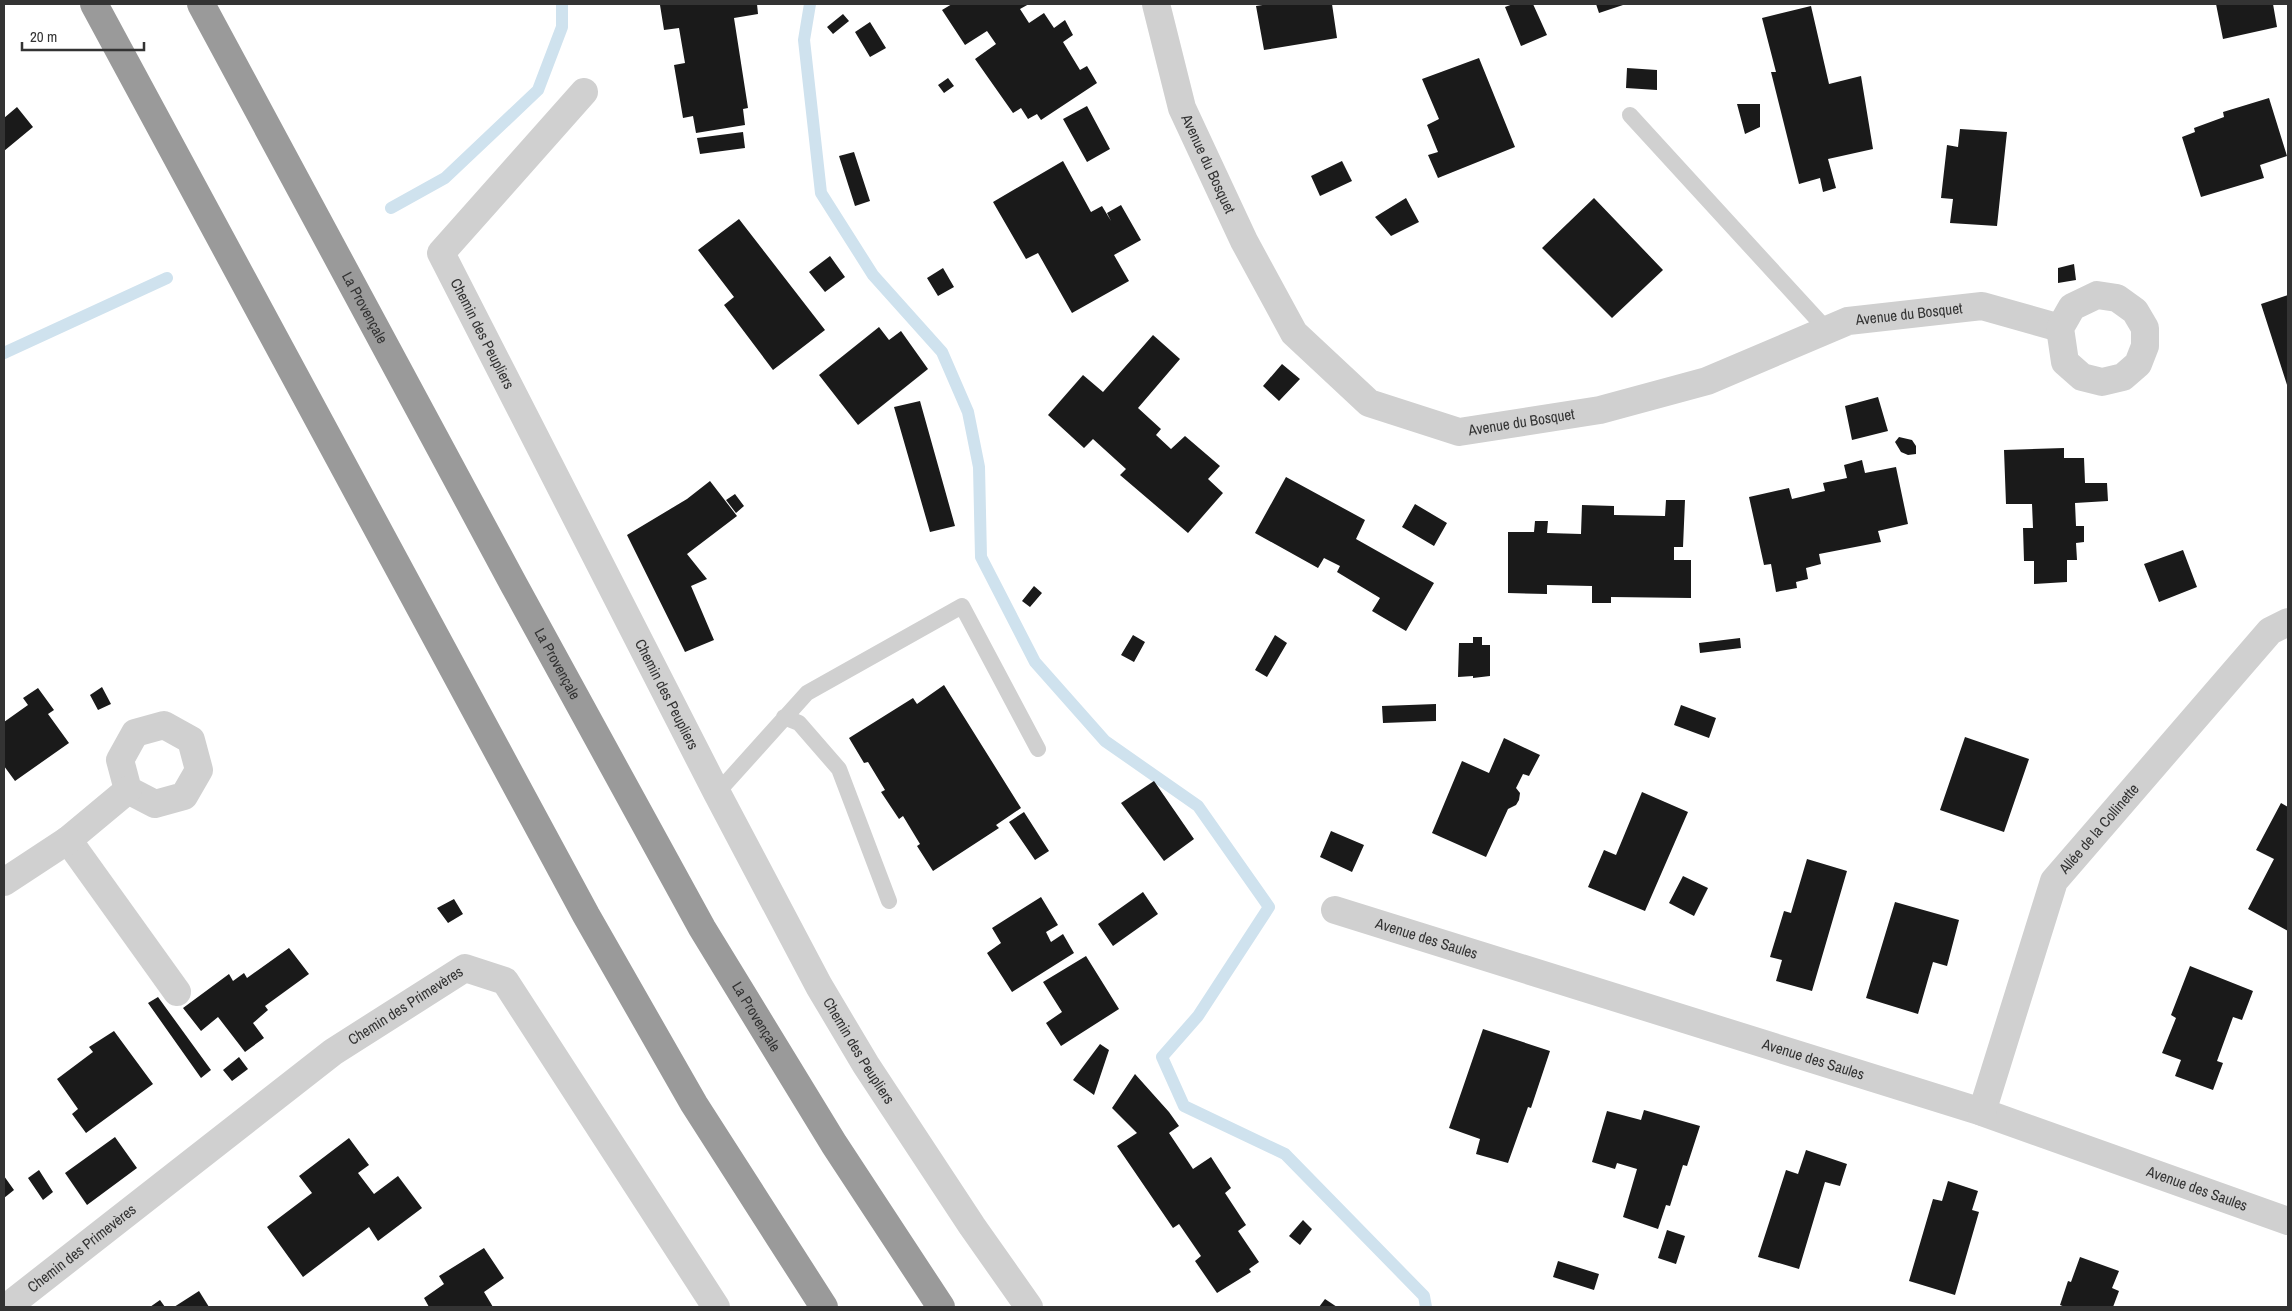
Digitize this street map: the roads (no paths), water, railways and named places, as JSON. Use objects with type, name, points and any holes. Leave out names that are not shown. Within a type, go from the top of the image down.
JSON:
[{"type":"highway","points":[[94,4],[586,915],[694,1104],[824,1307]]},
{"type":"highway","name":"La Provençale","points":[[201,4],[504,567],[702,928],[834,1144],[941,1307]]},
{"type":"street","name":"Avenue du Bosquet","points":[[1156,4],[1182,108],[1244,241],[1294,333],[1369,403],[1459,432],[1590,411],[1707,381],[1848,321],[1982,306],[2060,328]]},
{"type":"street","name":"Chemin des Peupliers","points":[[584,92],[441,253],[717,794],[828,1002],[961,1210],[1029,1307]]},
{"type":"street","name":"Allée de la Collinette","points":[[1982,1112],[2054,881],[2270,630],[2288,622]]},
{"type":"street","points":[[4,882],[68,840],[128,790]]},
{"type":"street","points":[[68,840],[177,992]]},
{"type":"street","name":"Avenue des Saules","points":[[1335,910],[1982,1112],[2288,1221]]},
{"type":"street","name":"Chemin des Primevères","points":[[7,1307],[333,1052],[464,968],[505,981],[716,1307]]},
{"type":"lane","points":[[1630,115],[1828,330]]},
{"type":"lane","points":[[717,794],[807,693],[962,606],[1038,749]]},
{"type":"lane","points":[[784,718],[800,723],[839,769],[889,901]]},
{"type":"waterway","points":[[391,208],[445,178],[538,90],[562,27],[562,4]]},
{"type":"waterway","points":[[810,4],[804,40],[821,193],[873,275],[942,352],[968,412],[979,467],[981,557],[1035,662],[1105,741],[1198,806],[1269,907],[1198,1016],[1162,1057],[1184,1106],[1285,1154],[1424,1296],[1426,1307]]},
{"type":"waterway","points":[[4,353],[167,278]]}]
